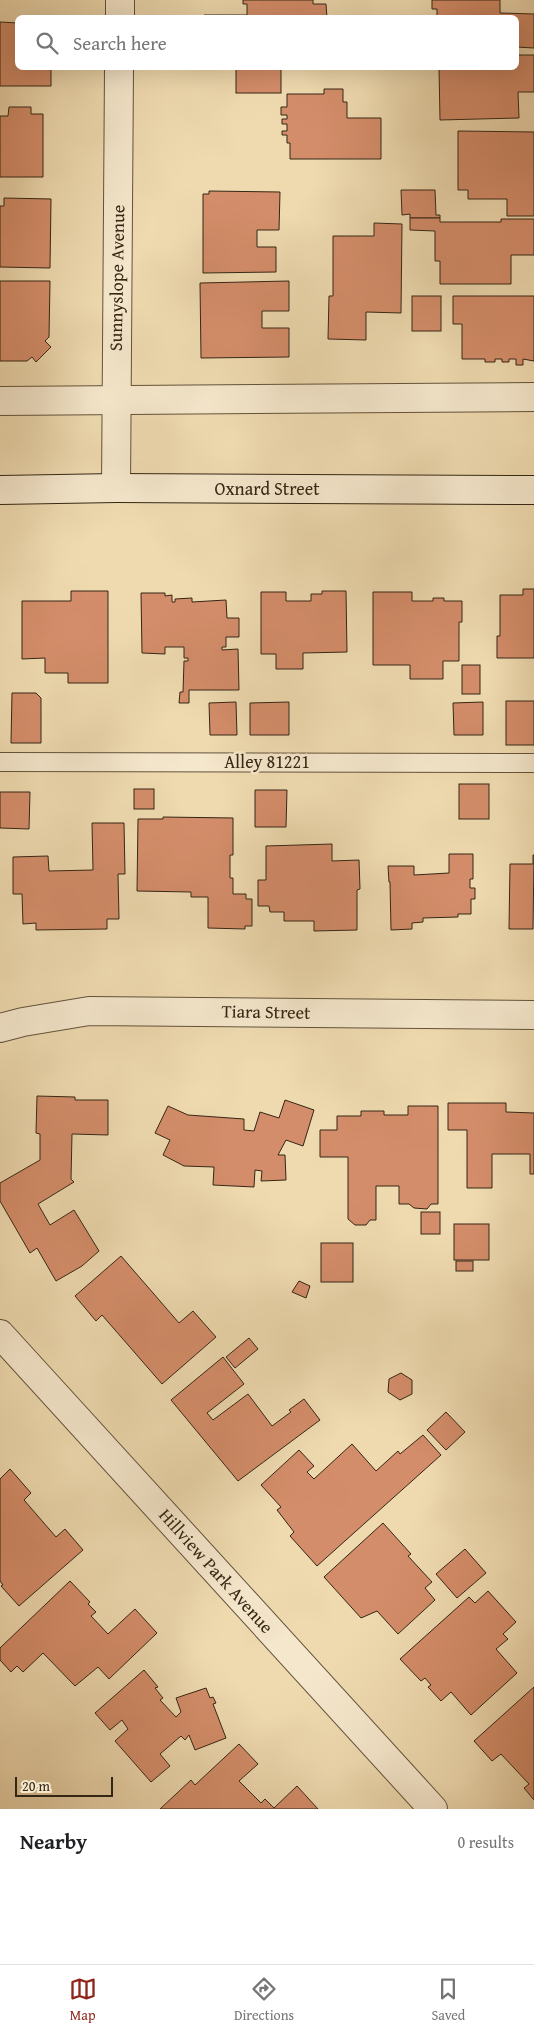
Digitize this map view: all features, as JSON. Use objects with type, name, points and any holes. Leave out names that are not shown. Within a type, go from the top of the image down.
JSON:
[{"type":"street","points":[[120,0],[120,15]]},
{"type":"street","name":"Sunnyslope Avenue","points":[[116,488],[119,70]]},
{"type":"street","points":[[0,401],[534,398]]},
{"type":"street","name":"Oxnard Street","points":[[0,490],[116,488],[534,490]]},
{"type":"street","name":"Tiara Street","points":[[0,1028],[23,1022],[89,1011],[534,1015]]},
{"type":"street","name":"Hillview Park Avenue","points":[[0,1334],[433,1809]]},
{"type":"lane","name":"Alley 81221","points":[[0,762],[534,763]]},
{"type":"building","points":[[243,0],[313,0],[313,4],[326,4],[327,15],[247,15],[247,4],[243,4]]},
{"type":"building","points":[[432,0],[500,0],[500,13],[534,14],[534,48],[519,47],[519,15],[437,15],[437,9],[432,9]]},
{"type":"building","points":[[0,22],[15,23],[15,70],[51,70],[51,86],[0,86]]},
{"type":"building","points":[[519,55],[534,55],[534,92],[518,92],[519,118],[440,120],[439,70],[519,70]]},
{"type":"building","points":[[236,70],[281,70],[281,93],[236,93]]},
{"type":"building","points":[[324,89],[343,89],[343,102],[347,102],[347,118],[381,118],[381,159],[290,159],[290,143],[287,143],[287,135],[282,135],[282,131],[287,131],[287,124],[282,124],[282,119],[287,119],[287,115],[281,115],[281,107],[287,107],[287,94],[324,94]]},
{"type":"building","points":[[9,107],[31,107],[31,114],[43,114],[43,177],[0,177],[0,116],[8,116]]},
{"type":"building","points":[[458,131],[534,132],[534,216],[507,216],[507,199],[468,199],[468,190],[458,190]]},
{"type":"building","points":[[401,190],[435,190],[436,215],[440,215],[440,218],[410,218],[410,214],[402,215]]},
{"type":"building","points":[[209,191],[280,192],[279,230],[257,230],[257,247],[276,247],[276,272],[203,273],[203,194],[209,194]]},
{"type":"building","points":[[4,198],[51,199],[50,268],[0,267],[0,206],[4,206]]},
{"type":"building","points":[[410,218],[440,218],[440,222],[501,222],[501,219],[534,219],[534,255],[511,255],[511,284],[440,284],[440,261],[435,261],[435,231],[410,230]]},
{"type":"building","points":[[374,223],[402,224],[401,313],[366,312],[366,340],[328,339],[329,296],[333,296],[333,236],[374,236]]},
{"type":"building","points":[[0,281],[50,281],[49,337],[45,341],[51,347],[36,362],[32,357],[27,361],[0,361]]},
{"type":"building","points":[[289,281],[289,311],[262,311],[262,328],[289,328],[289,357],[201,358],[200,283]]},
{"type":"building","points":[[412,296],[441,296],[441,331],[412,331]]},
{"type":"building","points":[[453,296],[534,296],[534,361],[523,359],[523,365],[516,365],[516,359],[509,359],[509,362],[495,359],[495,362],[485,362],[485,359],[462,359],[462,324],[453,324]]},
{"type":"building","points":[[523,589],[534,589],[534,658],[497,658],[497,636],[500,636],[500,595],[523,595]]},
{"type":"building","points":[[71,591],[108,591],[108,683],[68,683],[68,673],[45,673],[45,658],[22,659],[22,601],[71,601]]},
{"type":"building","points":[[322,591],[346,591],[347,652],[303,653],[303,669],[276,669],[276,654],[261,654],[261,592],[286,592],[286,601],[311,601],[311,594],[322,594]]},
{"type":"building","points":[[373,592],[412,592],[412,601],[433,601],[433,598],[444,598],[444,601],[462,601],[462,622],[459,622],[459,661],[443,661],[443,679],[410,679],[410,665],[373,665]]},
{"type":"building","points":[[141,593],[165,593],[165,596],[172,595],[172,602],[175,602],[175,599],[192,598],[192,602],[226,600],[227,618],[239,618],[239,637],[226,637],[226,647],[222,647],[222,650],[238,649],[239,690],[189,690],[189,703],[179,703],[180,692],[183,692],[184,661],[188,661],[188,658],[184,658],[184,647],[165,647],[165,654],[142,653]]},
{"type":"building","points":[[462,665],[480,665],[480,694],[462,694]]},
{"type":"building","points":[[12,693],[36,693],[41,698],[41,743],[11,743]]},
{"type":"building","points":[[506,701],[534,701],[534,745],[506,745]]},
{"type":"building","points":[[236,702],[237,735],[210,735],[209,703]]},
{"type":"building","points":[[289,702],[289,735],[250,735],[250,703]]},
{"type":"building","points":[[483,702],[483,735],[454,735],[453,703]]},
{"type":"building","points":[[459,784],[489,784],[489,819],[459,819]]},
{"type":"building","points":[[134,789],[154,789],[154,809],[134,809]]},
{"type":"building","points":[[255,790],[287,790],[286,827],[255,827]]},
{"type":"building","points":[[0,792],[30,792],[29,829],[0,828]]},
{"type":"building","points":[[163,817],[233,818],[233,855],[230,855],[230,878],[233,878],[233,894],[246,894],[246,899],[252,899],[252,926],[245,926],[245,929],[208,928],[208,897],[191,897],[191,892],[137,891],[138,819],[163,819]]},
{"type":"building","points":[[92,823],[124,823],[125,874],[118,874],[119,919],[107,919],[107,929],[36,930],[36,923],[23,924],[22,894],[13,894],[13,857],[48,856],[49,871],[93,870]]},
{"type":"building","points":[[332,844],[332,861],[359,860],[360,889],[357,890],[357,930],[314,931],[314,921],[284,921],[284,912],[270,912],[269,906],[258,906],[258,880],[266,880],[266,846]]},
{"type":"building","points":[[449,854],[473,854],[473,879],[470,879],[470,888],[475,888],[475,899],[471,899],[471,914],[458,914],[458,917],[423,918],[423,922],[412,923],[412,929],[391,930],[388,866],[414,866],[414,875],[449,873]]},
{"type":"building","points":[[534,855],[533,929],[509,929],[510,864],[533,864]]},
{"type":"building","points":[[37,1096],[75,1097],[75,1100],[108,1100],[108,1135],[72,1134],[71,1179],[74,1182],[38,1204],[50,1225],[74,1210],[99,1251],[82,1266],[56,1281],[37,1248],[30,1253],[0,1201],[0,1183],[40,1160],[40,1134],[36,1133]]},
{"type":"building","points":[[285,1100],[314,1110],[303,1146],[286,1140],[278,1155],[285,1155],[286,1180],[261,1181],[262,1171],[255,1170],[254,1187],[213,1185],[214,1167],[184,1166],[163,1155],[170,1140],[155,1133],[168,1106],[188,1115],[244,1119],[244,1130],[254,1131],[260,1112],[279,1118]]},
{"type":"building","points":[[448,1103],[506,1103],[506,1112],[534,1113],[534,1174],[530,1174],[530,1154],[492,1154],[492,1188],[467,1188],[467,1130],[448,1130]]},
{"type":"building","points":[[408,1106],[438,1106],[438,1204],[431,1204],[427,1209],[414,1208],[409,1204],[399,1204],[399,1186],[376,1186],[376,1220],[370,1220],[366,1225],[355,1225],[348,1219],[348,1157],[320,1157],[320,1130],[337,1130],[337,1116],[361,1116],[361,1111],[384,1111],[384,1115],[408,1115]]},
{"type":"building","points":[[421,1212],[440,1212],[440,1234],[421,1234]]},
{"type":"building","points":[[454,1224],[489,1224],[489,1260],[454,1260]]},
{"type":"building","points":[[321,1243],[353,1243],[353,1282],[321,1282]]},
{"type":"building","points":[[121,1256],[179,1323],[193,1311],[216,1337],[162,1384],[102,1315],[96,1321],[75,1296]]},
{"type":"building","points":[[456,1261],[473,1261],[473,1271],[456,1271]]},
{"type":"building","points":[[299,1281],[310,1286],[306,1298],[292,1292]]},
{"type":"building","points":[[249,1338],[258,1349],[235,1368],[226,1357]]},
{"type":"building","points":[[223,1357],[244,1384],[207,1413],[213,1420],[248,1394],[272,1426],[291,1412],[289,1410],[304,1399],[320,1420],[238,1481],[171,1400]]},
{"type":"building","points":[[401,1373],[412,1380],[412,1394],[400,1400],[388,1392],[389,1379]]},
{"type":"building","points":[[446,1412],[465,1432],[446,1450],[427,1430]]},
{"type":"building","points":[[423,1435],[441,1455],[317,1566],[290,1536],[294,1532],[277,1510],[281,1507],[261,1485],[299,1450],[314,1466],[307,1472],[314,1479],[352,1444],[376,1471],[398,1451],[400,1454]]},
{"type":"building","points":[[10,1469],[31,1493],[24,1500],[56,1537],[65,1529],[83,1550],[19,1606],[1,1586],[3,1585],[0,1581],[0,1479]]},
{"type":"building","points":[[383,1523],[411,1554],[408,1556],[432,1582],[425,1588],[435,1600],[398,1634],[377,1611],[361,1618],[324,1577]]},
{"type":"building","points":[[465,1549],[486,1573],[457,1598],[436,1574]]},
{"type":"building","points":[[70,1581],[90,1602],[88,1604],[96,1612],[91,1616],[108,1634],[135,1609],[157,1633],[109,1679],[98,1667],[75,1686],[43,1653],[23,1672],[17,1666],[11,1672],[0,1660],[0,1648]]},
{"type":"building","points":[[488,1591],[516,1622],[503,1634],[508,1639],[496,1649],[517,1673],[471,1715],[451,1692],[441,1701],[428,1687],[431,1685],[425,1678],[421,1681],[400,1659],[469,1597],[475,1603]]},
{"type":"building","points":[[144,1670],[158,1687],[155,1688],[163,1698],[160,1700],[176,1717],[181,1712],[176,1698],[206,1688],[210,1698],[213,1697],[216,1703],[213,1704],[226,1738],[195,1750],[189,1735],[185,1740],[181,1736],[160,1754],[170,1766],[151,1782],[115,1741],[128,1729],[122,1720],[110,1730],[95,1713]]},
{"type":"building","points":[[534,1687],[534,1800],[524,1788],[529,1784],[501,1754],[492,1761],[474,1741]]},
{"type":"building","points":[[239,1744],[258,1764],[239,1781],[261,1803],[265,1799],[274,1808],[297,1786],[318,1809],[160,1809],[191,1780],[195,1785]]}]
